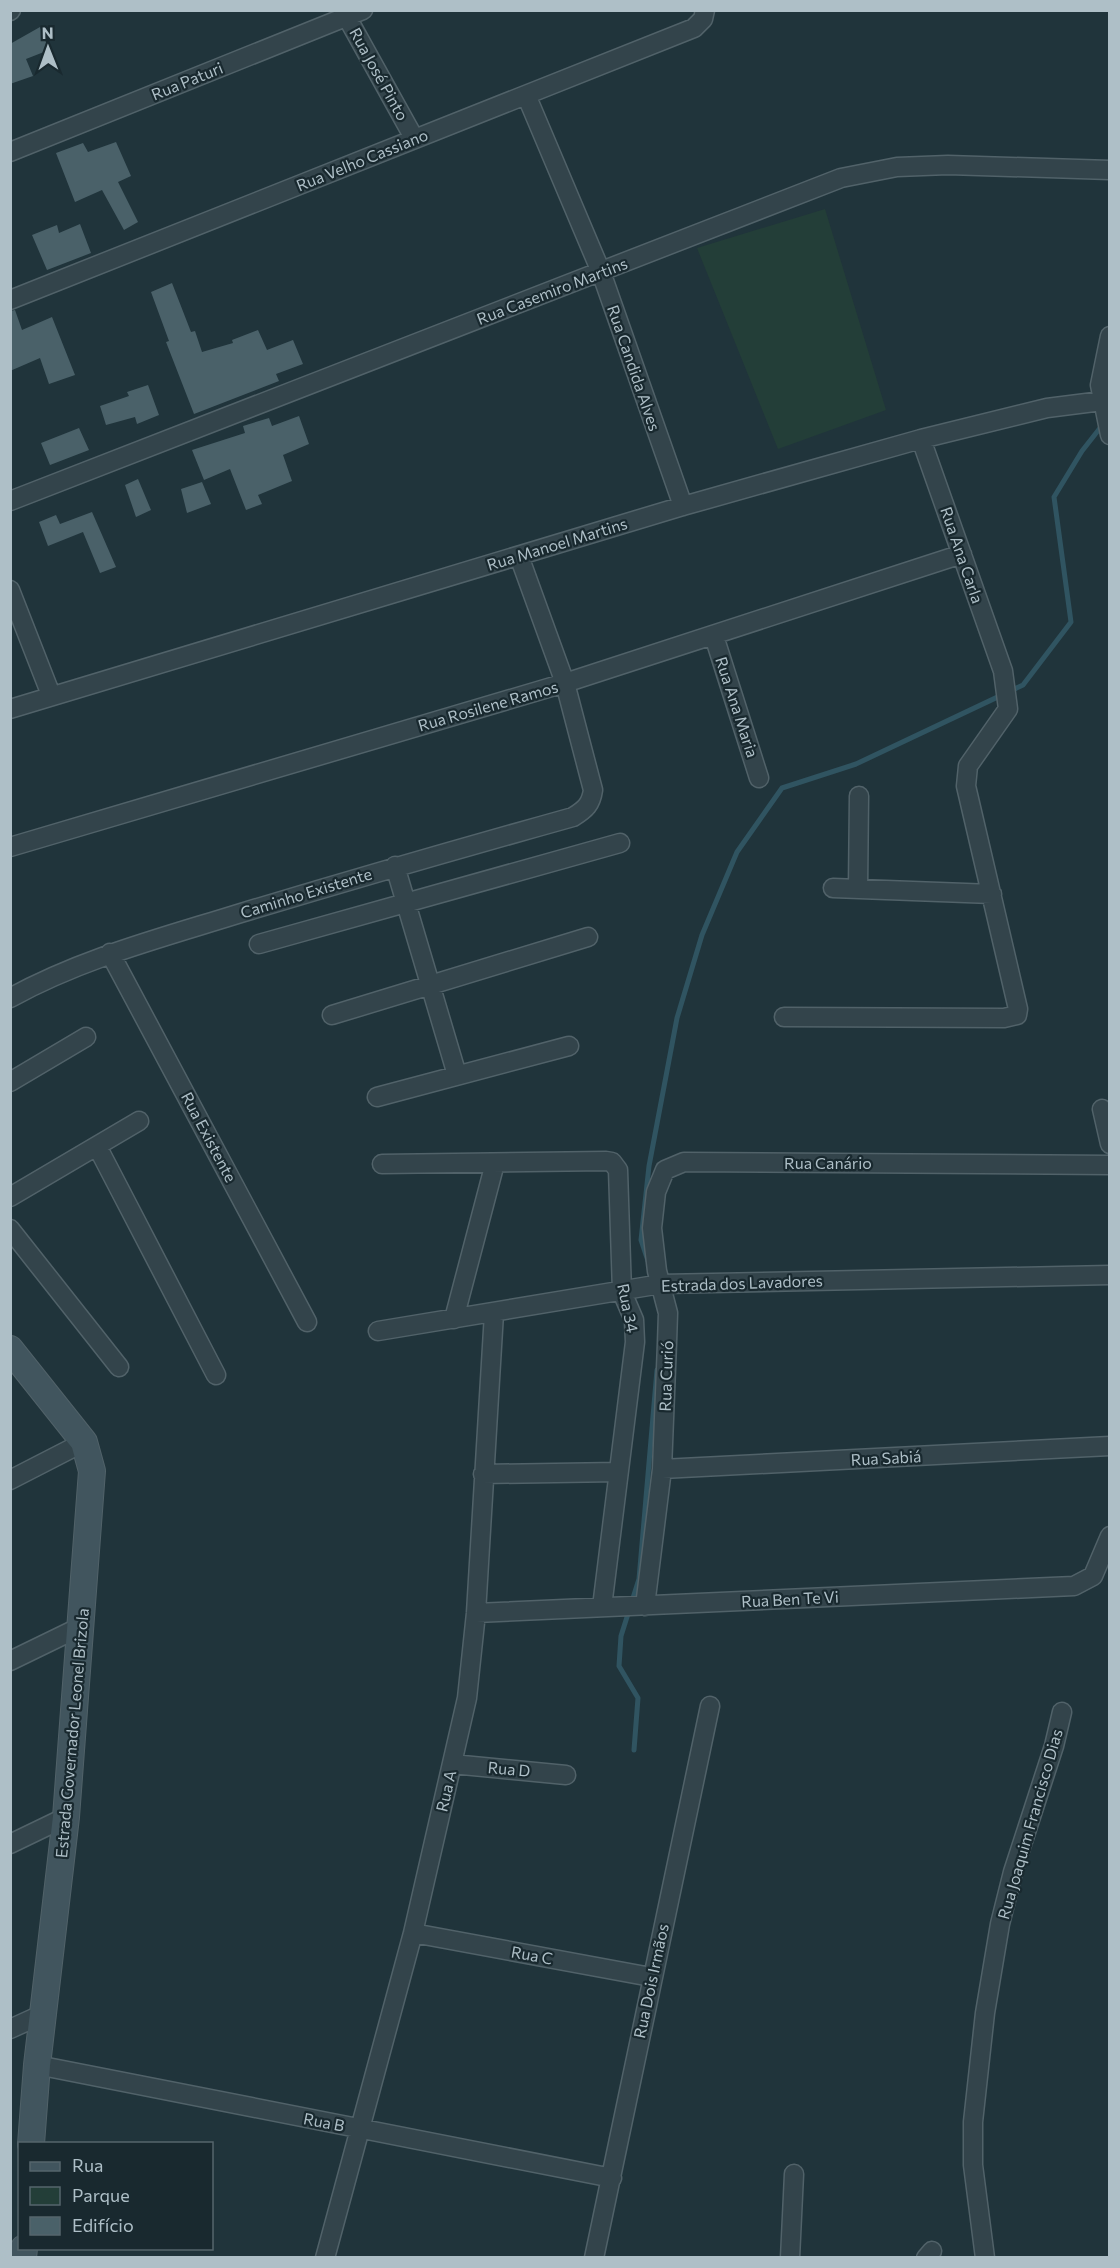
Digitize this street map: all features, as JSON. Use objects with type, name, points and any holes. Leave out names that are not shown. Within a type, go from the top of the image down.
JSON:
[{"type":"main road","name":"Estrada Governador Leonel Brizola","points":[[10,1348],[84,1442],[90,1458],[92,1486],[66,1817],[37,2065],[31,2142]]},
{"type":"street","name":"Rua Velho Cassiano","points":[[10,300],[414,138],[527,97],[694,28],[703,19],[705,10]]},
{"type":"street","name":"Rua José Pinto","points":[[351,12],[414,138]]},
{"type":"street","name":"Rua Paturi","points":[[10,152],[351,12]]},
{"type":"street","name":"Rua Candida Alves","points":[[527,97],[601,272],[683,506]]},
{"type":"street","name":"Rua Casemiro Martins","points":[[10,501],[841,178],[897,167],[948,165],[1110,170]]},
{"type":"street","points":[[1110,336],[1101,372],[1110,435]]},
{"type":"street","name":"Rua Manoel Martins","points":[[10,709],[683,506],[921,438],[1037,411],[1106,402]]},
{"type":"street","name":"Rua Ana Carla","points":[[784,1017],[1004,1018],[1017,1015],[1016,992],[966,777],[968,766],[980,746],[1008,709],[1003,671],[921,438]]},
{"type":"street","name":"Rua Rosilene Ramos","points":[[10,847],[566,683],[963,555]]},
{"type":"street","points":[[519,556],[566,683]]},
{"type":"street","points":[[10,590],[51,695]]},
{"type":"street","name":"Rua Ana Maria","points":[[714,636],[759,778]]},
{"type":"street","name":"Caminho Existente","points":[[10,998],[63,970],[110,953],[395,866],[573,817],[591,803],[593,790],[566,683]]},
{"type":"street","points":[[858,889],[859,796]]},
{"type":"street","points":[[259,944],[620,843]]},
{"type":"street","points":[[395,866],[457,1075]]},
{"type":"street","points":[[833,888],[992,894]]},
{"type":"street","points":[[332,1015],[588,937]]},
{"type":"street","name":"Rua Existente","points":[[110,953],[307,1322]]},
{"type":"street","points":[[10,1082],[86,1037]]},
{"type":"street","points":[[377,1097],[569,1046]]},
{"type":"street","points":[[1102,1109],[1110,1144]]},
{"type":"street","points":[[10,1197],[139,1121]]},
{"type":"street","points":[[97,1146],[216,1375]]},
{"type":"street","name":"Rua 34","points":[[382,1164],[606,1161],[615,1165],[635,1342],[618,1472],[608,1607]]},
{"type":"street","points":[[454,1319],[495,1163]]},
{"type":"street","name":"Rua Canário","points":[[658,1284],[653,1245],[653,1213],[662,1176],[676,1163],[1110,1165]]},
{"type":"street","points":[[10,1229],[120,1367]]},
{"type":"street","name":"Estrada dos Lavadores","points":[[378,1331],[628,1291],[658,1284],[1110,1275]]},
{"type":"street","name":"Rua Curió","points":[[658,1284],[668,1313],[662,1469]]},
{"type":"street","name":"Rua A","points":[[325,2258],[413,1933],[467,1698],[476,1613],[494,1313]]},
{"type":"street","points":[[10,1480],[84,1442]]},
{"type":"street","name":"Rua Sabiá","points":[[662,1469],[1110,1446]]},
{"type":"street","points":[[641,1606],[662,1469]]},
{"type":"street","points":[[483,1474],[618,1472]]},
{"type":"street","name":"Rua Ben Te Vi","points":[[476,1613],[1074,1586],[1088,1580],[1097,1569],[1110,1536]]},
{"type":"street","points":[[10,1661],[82,1626]]},
{"type":"street","name":"Rua Dois Irmãos","points":[[594,2258],[651,1977],[710,1706]]},
{"type":"street","name":"Rua Joaquim Francisco Dias","points":[[985,2258],[975,2192],[973,2121],[986,2003],[1000,1924],[1013,1872],[1054,1746],[1062,1712]]},
{"type":"street","name":"Rua D","points":[[452,1764],[566,1775]]},
{"type":"street","points":[[10,1844],[66,1817]]},
{"type":"street","name":"Rua C","points":[[413,1933],[651,1977]]},
{"type":"street","points":[[10,2029],[43,2014]]},
{"type":"street","name":"Rua B","points":[[37,2065],[612,2178]]},
{"type":"street","points":[[790,2258],[794,2174]]},
{"type":"green space","points":[[825,209],[886,410],[778,449],[697,248]]},
{"type":"building","points":[[40,27],[49,50],[26,59],[33,76],[10,84],[10,44]]},
{"type":"building","points":[[116,142],[131,176],[118,182],[138,222],[124,230],[102,190],[75,202],[56,153],[83,143],[88,152]]},
{"type":"building","points":[[80,224],[91,253],[47,270],[32,235],[57,225],[59,233]]},
{"type":"building","points":[[172,283],[191,332],[195,331],[202,352],[233,343],[232,340],[258,330],[267,350],[293,340],[303,364],[276,374],[279,381],[194,414],[166,342],[169,341],[151,292]]},
{"type":"building","points":[[15,310],[22,330],[52,317],[75,375],[49,384],[40,358],[10,371],[10,311]]},
{"type":"building","points":[[148,385],[159,415],[137,424],[135,417],[106,425],[100,406],[129,396],[127,392]]},
{"type":"building","points":[[299,416],[309,444],[283,455],[292,481],[258,495],[262,504],[246,510],[230,469],[204,480],[192,450],[245,433],[243,426],[269,418],[272,426]]},
{"type":"building","points":[[79,428],[89,450],[50,465],[41,443]]},
{"type":"building","points":[[138,479],[151,510],[136,517],[125,485]]},
{"type":"building","points":[[202,482],[211,504],[187,513],[181,489]]},
{"type":"building","points":[[92,512],[116,567],[100,573],[83,532],[48,546],[39,522],[56,515],[60,524]]},
{"type":"waterway","points":[[648,1261],[641,1240],[649,1166],[677,1018],[702,935],[737,852],[782,788],[856,764],[1023,685],[1071,622],[1054,497],[1082,451],[1104,423]]},
{"type":"waterway","points":[[634,1750],[638,1698],[619,1666],[621,1636],[639,1579],[657,1370]]}]
